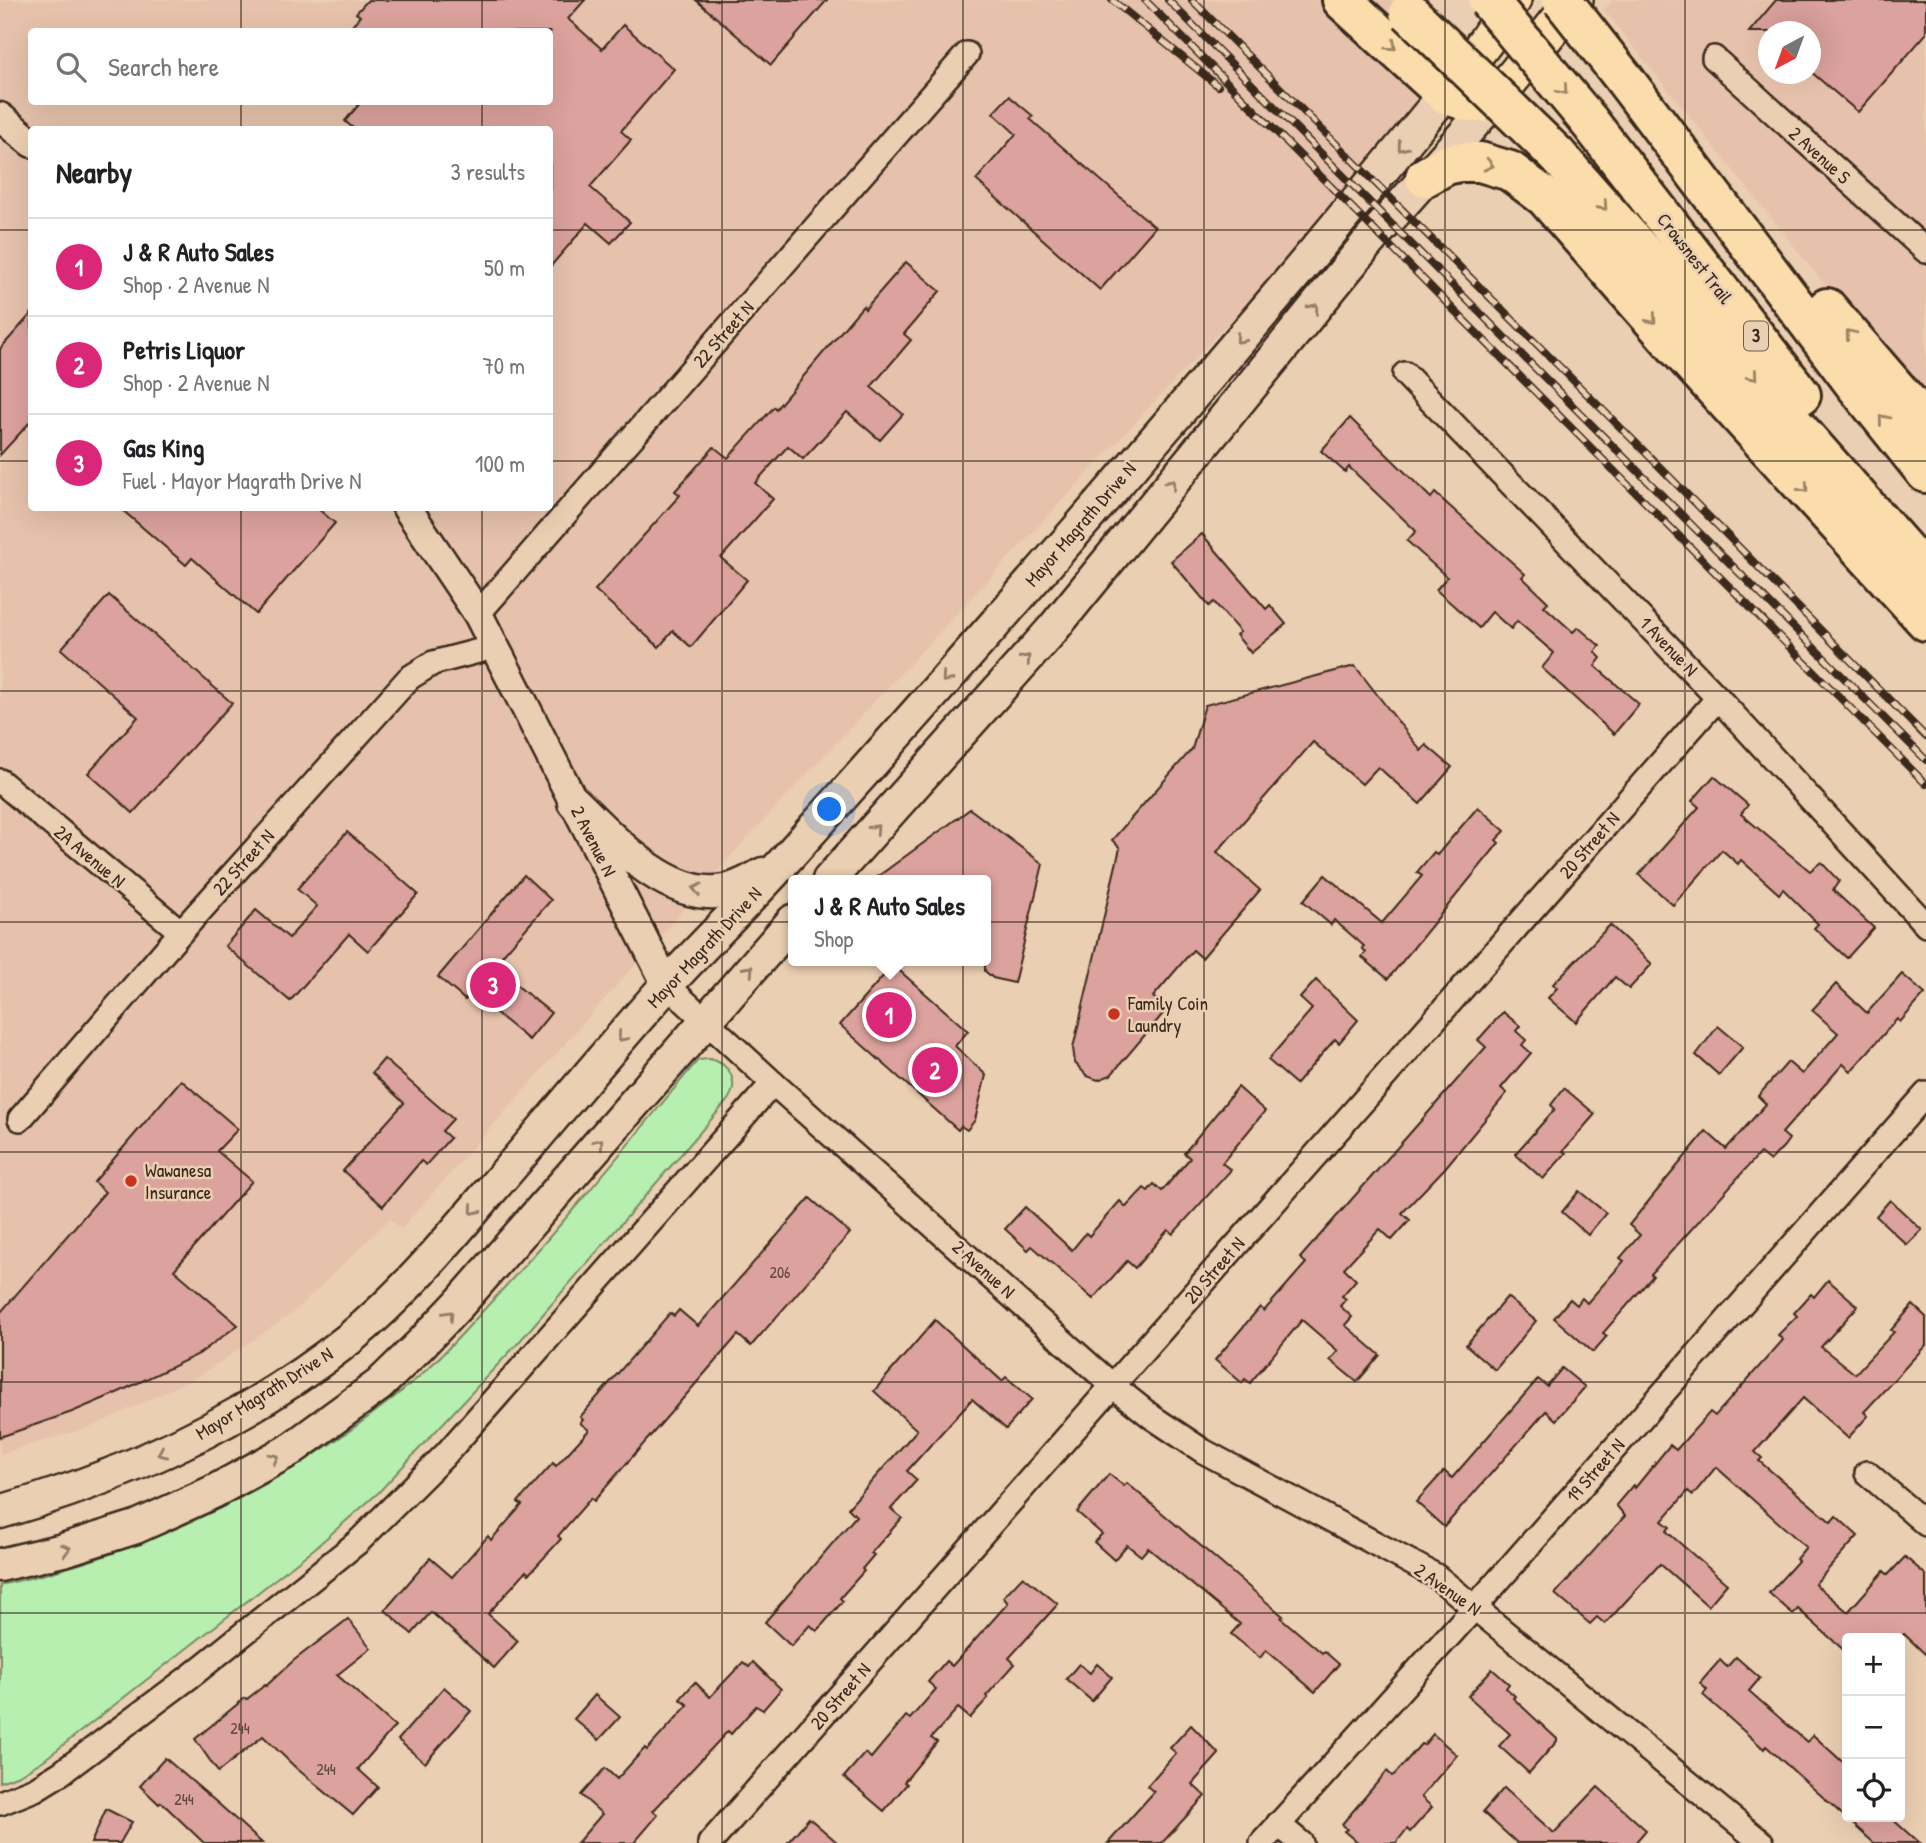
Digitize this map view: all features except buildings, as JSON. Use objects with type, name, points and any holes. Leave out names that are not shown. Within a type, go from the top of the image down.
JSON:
[{"type":"highway","points":[[1342,0],[1445,94],[1468,102],[1492,103]]},
{"type":"highway","name":"Crowsnest Trail","points":[[1488,0],[1588,120],[1926,550]]},
{"type":"highway","points":[[1562,0],[1853,382],[1926,473]]},
{"type":"highway","points":[[1403,6],[1557,155],[1926,573]]},
{"type":"highway","points":[[1636,94],[1926,423]]},
{"type":"highway","points":[[1425,177],[1446,165],[1480,162],[1510,171],[1545,197],[1699,372],[1926,621]]},
{"type":"main road","points":[[1445,94],[1513,0]]},
{"type":"main road","points":[[833,875],[1052,630],[1324,296],[1492,103],[1575,0]]},
{"type":"main road","name":"Mayor Magrath Drive N","points":[[0,1512],[119,1473],[191,1439],[295,1378],[352,1337],[430,1261],[667,985],[783,862],[1014,601],[1340,222],[1445,94]]},
{"type":"main road","points":[[574,802],[647,869],[673,884],[712,892],[724,891],[745,884],[783,862]]},
{"type":"main road","points":[[0,1565],[64,1550],[136,1527],[212,1492],[290,1450],[387,1377],[459,1304],[788,927]]},
{"type":"street","name":"22 Street N","points":[[478,614],[967,54]]},
{"type":"street","name":"2 Avenue S","points":[[1714,58],[1924,245]]},
{"type":"street","points":[[0,117],[28,140]]},
{"type":"street","name":"1 Avenue N","points":[[1405,374],[1718,698],[1926,925]]},
{"type":"street","name":"2 Avenue N","points":[[409,511],[478,614],[667,985],[1113,1386],[1152,1417],[1203,1451],[1436,1576],[1762,1843]]},
{"type":"street","name":"22 Street N","points":[[20,1119],[181,932],[409,678],[433,663],[494,647]]},
{"type":"street","name":"20 Street N","points":[[710,1843],[1718,698]]},
{"type":"street","name":"2A Avenue N","points":[[0,781],[181,932]]},
{"type":"street","points":[[0,1803],[35,1789],[61,1773],[192,1675],[365,1535],[445,1455],[773,1083]]},
{"type":"street","name":"19 Street N","points":[[1262,1843],[1475,1606],[1926,1094]]},
{"type":"street","points":[[1867,1472],[1926,1524]]},
{"type":"street","points":[[1278,1824],[1301,1843]]},
{"type":"shaded area","points":[[0,0],[1398,0],[1467,67],[740,846],[401,1229],[390,1219],[293,1313],[201,1375],[93,1426],[0,1454]]},
{"type":"shaded area","points":[[1613,0],[1926,0],[1926,410],[1604,10]]},
{"type":"green space","points":[[710,1059],[723,1065],[731,1075],[733,1088],[727,1101],[519,1342],[378,1493],[315,1548],[44,1760],[19,1775],[0,1782],[0,1585],[58,1571],[113,1553],[220,1508],[271,1481],[368,1418],[426,1371],[449,1348],[552,1234],[698,1060]]},
{"type":"railway","points":[[1112,0],[1218,86]]},
{"type":"railway","points":[[1145,0],[1926,784]]},
{"type":"railway","points":[[1168,0],[1926,760]]},
{"type":"railway","points":[[1192,0],[1926,737]]},
{"type":"place","name":"Gas King","points":[[493,985]]},
{"type":"place","name":"Family Coin Laundry","points":[[1114,1014]]},
{"type":"place","name":"J & R Auto Sales","points":[[889,1015]]},
{"type":"place","name":"Petris Liquor","points":[[935,1070]]},
{"type":"place","name":"Wawanesa Insurance","points":[[131,1181]]}]
